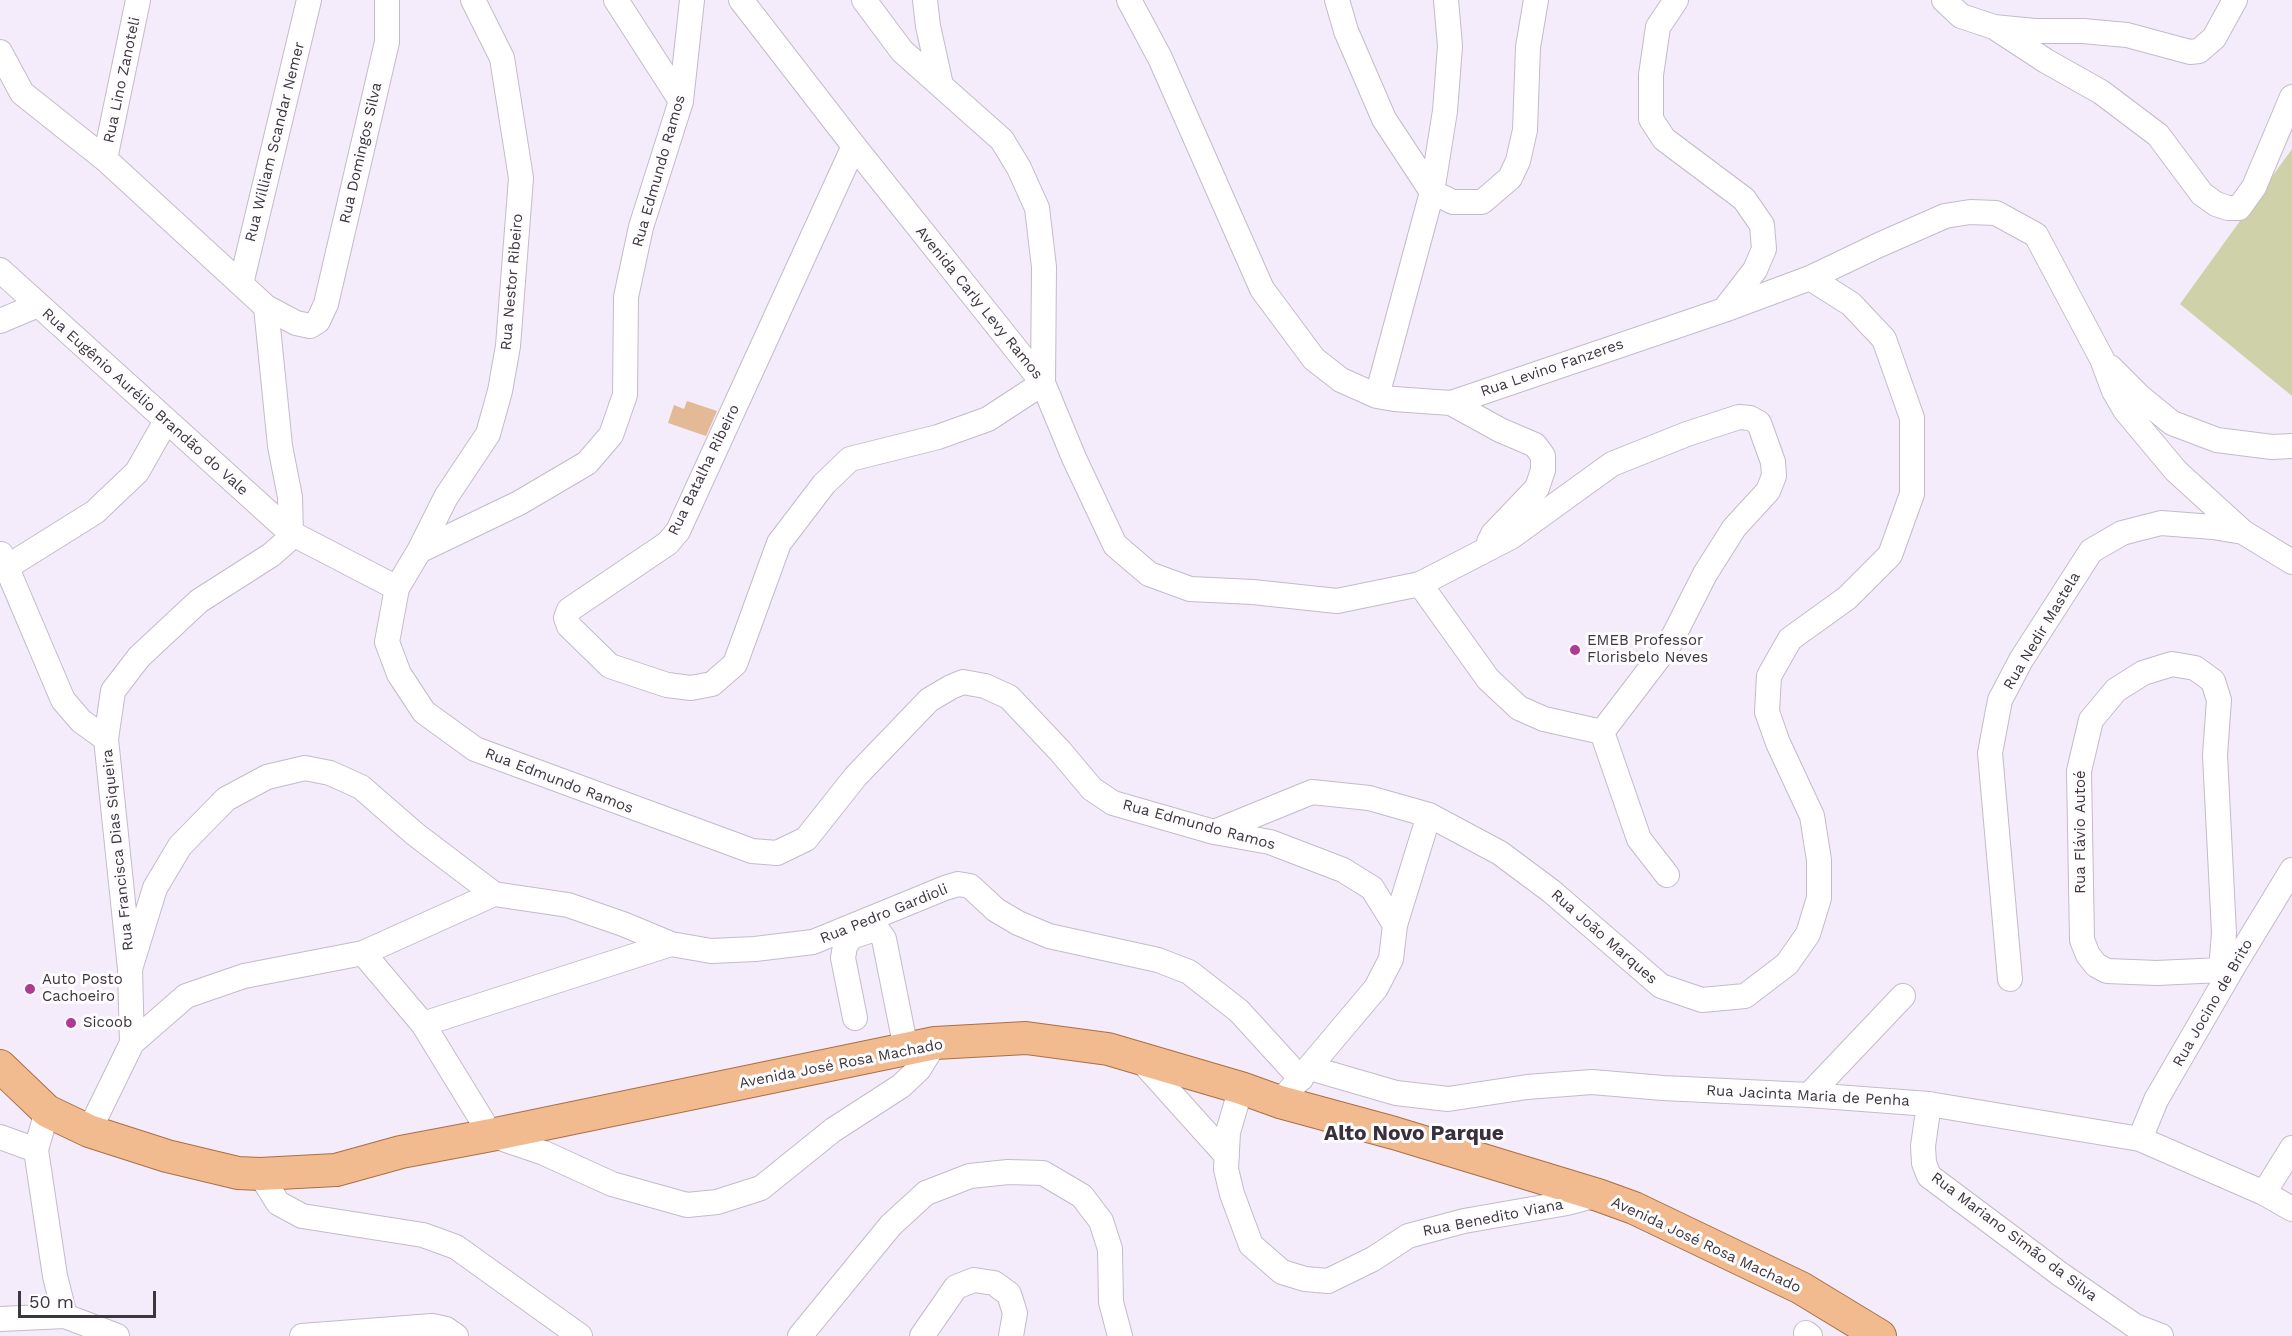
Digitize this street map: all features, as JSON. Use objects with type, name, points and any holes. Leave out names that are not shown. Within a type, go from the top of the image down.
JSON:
[{"type":"main road","name":"Avenida José Rosa Machado","points":[[0,1066],[47,1111],[89,1131],[167,1156],[238,1173],[260,1174],[336,1170],[401,1152],[921,1046],[1026,1038],[1108,1049],[1241,1088],[1280,1102],[1394,1133],[1634,1208],[1801,1288],[1880,1336]]},
{"type":"street","name":"Rua Lino Zanoteli","points":[[105,159],[138,0]]},
{"type":"street","name":"Rua William Scandar Nemer","points":[[241,284],[309,0]]},
{"type":"street","name":"Rua Domingos Silva","points":[[266,307],[296,323],[310,326],[318,321],[326,304],[387,42],[387,0]]},
{"type":"street","name":"Rua Nestor Ribeiro","points":[[419,551],[446,497],[488,434],[500,391],[508,346],[520,178],[502,58],[473,0]]},
{"type":"street","points":[[616,0],[681,101]]},
{"type":"street","name":"Rua Edmundo Ramos","points":[[693,0],[681,101],[641,226],[626,297],[625,395],[611,435],[587,463],[519,503],[419,551],[397,588],[387,642],[399,674],[424,712],[475,749],[752,851],[777,853],[806,838],[856,776],[929,700],[963,682],[985,686],[1009,697],[1092,789],[1113,803],[1214,832],[1270,842],[1343,870],[1372,888],[1395,925]]},
{"type":"street","name":"Avenida Carly Levy Ramos","points":[[741,0],[1043,383],[1074,458],[1115,545],[1149,574],[1190,589],[1253,592],[1337,601],[1420,584],[1511,537],[1612,464],[1687,434],[1739,417],[1750,418],[1759,423],[1773,462],[1774,476],[1768,491],[1734,528],[1705,574],[1670,644],[1602,732]]},
{"type":"street","points":[[864,0],[902,51],[1002,141],[1019,168],[1037,208],[1044,267],[1043,383]]},
{"type":"street","points":[[925,0],[928,26],[941,85]]},
{"type":"street","name":"Rua Levino Fanzeres","points":[[1129,0],[1160,58],[1262,289],[1314,359],[1341,380],[1377,396],[1451,403],[1724,310],[1810,278],[1945,216],[1970,212],[1996,213],[2036,235],[2102,359]]},
{"type":"street","points":[[1337,0],[1346,31],[1383,119],[1432,192],[1453,202],[1482,202],[1510,178],[1518,161],[1525,130],[1528,47],[1536,0]]},
{"type":"street","points":[[1377,396],[1432,192],[1445,111],[1450,46],[1446,0]]},
{"type":"street","points":[[1676,0],[1658,27],[1651,75],[1651,119],[1664,139],[1744,199],[1762,225],[1764,249],[1755,270],[1724,310]]},
{"type":"street","points":[[1944,0],[1962,16],[1994,27],[2127,35],[2190,52],[2199,51],[2214,38],[2235,0]]},
{"type":"street","points":[[1994,27],[2046,62],[2101,92],[2158,135],[2202,194],[2216,204],[2229,208],[2239,208],[2254,187],[2292,97]]},
{"type":"street","points":[[0,52],[22,93],[105,159],[266,307],[280,446],[290,497],[291,533]]},
{"type":"street","name":"Rua Batalha Ribeiro","points":[[854,146],[678,531],[668,543],[569,610],[566,618],[569,626],[610,666],[667,686],[691,688],[712,684],[735,664],[779,543],[825,484],[850,459],[938,436],[988,419],[1043,383]]},
{"type":"street","name":"Rua Eugênio Aurélio Brandão do Vale","points":[[0,270],[291,533],[397,588]]},
{"type":"street","name":"Rua João Marques","points":[[1214,832],[1312,792],[1369,798],[1429,815],[1500,853],[1551,891],[1661,986],[1702,1000],[1745,996],[1787,964],[1808,934],[1811,925],[1819,898],[1819,860],[1812,816],[1778,743],[1767,712],[1769,676],[1790,639],[1846,597],[1890,555],[1912,494],[1912,418],[1884,339],[1851,304],[1810,278]]},
{"type":"street","points":[[0,321],[38,304]]},
{"type":"street","points":[[2102,359],[2139,396],[2172,423],[2217,440],[2272,447],[2292,446]]},
{"type":"street","points":[[2102,359],[2114,391],[2125,410],[2176,471],[2243,532],[2292,562]]},
{"type":"street","points":[[1451,403],[1500,430],[1535,445],[1543,456],[1543,470],[1537,488],[1493,534],[1485,550]]},
{"type":"street","points":[[3,560],[95,512],[136,472],[166,421]]},
{"type":"street","name":"Rua Nedir Mastela","points":[[2010,979],[1990,753],[2000,700],[2016,670],[2091,551],[2122,533],[2161,522],[2243,532]]},
{"type":"street","name":"Rua Francisca Dias Siqueira","points":[[89,1131],[132,1043],[130,969],[106,739],[113,691],[139,657],[199,601],[271,555],[287,541],[291,533]]},
{"type":"street","name":"Rua Francisca Dias Siqueira","points":[[3,560],[63,700],[81,721],[106,739]]},
{"type":"street","points":[[1420,584],[1488,679],[1519,708],[1544,719],[1602,732],[1639,839],[1667,875]]},
{"type":"street","name":"Rua Flávio Autoé","points":[[2172,664],[2195,668],[2213,681],[2219,700],[2215,755],[2226,970],[2157,973],[2106,971],[2096,965],[2088,955],[2082,940],[2079,771],[2091,720],[2116,690],[2143,673],[2172,664]]},
{"type":"street","name":"Rua Pedro Gardioli","points":[[130,969],[155,888],[180,846],[226,799],[267,777],[305,768],[330,774],[361,787],[415,834],[494,894],[568,905],[624,924],[671,944],[711,951],[755,949],[813,942],[945,888],[958,884],[970,886],[996,910],[1018,923],[1049,936],[1158,960],[1189,972],[1239,1011],[1306,1074]]},
{"type":"street","points":[[1280,1102],[1306,1074],[1376,987],[1391,959],[1395,925],[1429,815]]},
{"type":"street","name":"Rua Jocino de Brito","points":[[2140,1139],[2156,1100],[2226,970],[2292,870]]},
{"type":"street","points":[[132,1043],[186,996],[244,976],[363,953],[494,894]]},
{"type":"street","points":[[363,953],[423,1024],[491,1135],[544,1153],[612,1185],[687,1205],[717,1202],[761,1188],[833,1130],[901,1086],[919,1069],[921,1046],[884,939],[879,932],[872,930],[851,938],[844,952],[843,958],[855,1018]]},
{"type":"street","points":[[423,1024],[671,944]]},
{"type":"street","points":[[1809,1095],[1903,996]]},
{"type":"street","points":[[1138,1057],[1227,1156]]},
{"type":"street","name":"Rua Jacinta Maria de Penha","points":[[1306,1074],[1396,1093],[1448,1099],[1527,1087],[1592,1082],[1929,1104],[2140,1139],[2264,1193],[2292,1209]]},
{"type":"street","name":"Rua Benedito Viana","points":[[1241,1088],[1228,1132],[1226,1168],[1232,1194],[1251,1245],[1282,1272],[1328,1281],[1372,1259],[1408,1236],[1464,1221],[1567,1203],[1598,1195]]},
{"type":"street","name":"Rua Mariano Simão da Silva","points":[[1929,1104],[1923,1146],[1924,1163],[1929,1176],[2060,1274],[2126,1320],[2161,1336]]},
{"type":"street","points":[[47,1111],[36,1150],[55,1276],[65,1316]]},
{"type":"street","points":[[0,1137],[36,1150]]},
{"type":"street","points":[[2264,1193],[2292,1148]]},
{"type":"street","points":[[800,1336],[891,1225],[926,1194],[970,1176],[1008,1172],[1043,1173],[1082,1196],[1101,1221],[1110,1249],[1111,1302],[1120,1336]]},
{"type":"street","points":[[260,1174],[279,1203],[302,1216],[423,1235],[456,1247],[580,1336]]},
{"type":"street","points":[[922,1336],[956,1287],[974,1280],[994,1283],[1009,1294],[1015,1312],[1011,1336]]},
{"type":"street","points":[[0,1318],[65,1316],[117,1336]]},
{"type":"street","points":[[302,1336],[432,1326],[446,1329],[456,1336]]},
{"type":"green space","points":[[2292,149],[2292,396],[2180,304]]},
{"type":"building","points":[[687,401],[717,411],[706,436],[668,423],[674,405],[684,409]]},
{"type":"place","name":"EMEB Professor Florisbelo Neves","points":[[1575,650]]},
{"type":"place","name":"Auto Posto Cachoeiro","points":[[30,989]]},
{"type":"place","name":"Sicoob","points":[[71,1023]]},
{"type":"district","name":"Alto Novo Parque","points":[[1414,1134]]}]
